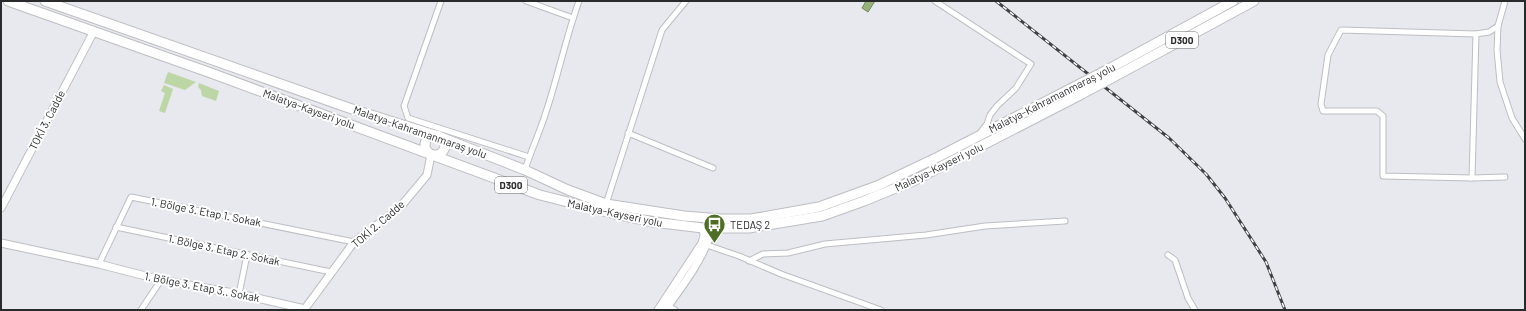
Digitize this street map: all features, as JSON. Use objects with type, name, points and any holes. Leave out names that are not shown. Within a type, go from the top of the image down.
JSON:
[{"type":"highway","name":"Malatya-Kayseri yolu","points":[[8,1],[540,195],[611,214],[653,222],[703,228],[750,228],[822,216],[913,181],[1080,95],[1107,75],[1254,1]]},
{"type":"highway","name":"Malatya-Kahramanmaraş yolu","points":[[45,1],[349,108],[438,136],[525,170],[568,190],[606,204],[684,216],[721,219],[751,219],[819,207],[877,186],[938,157],[1070,89],[1107,75],[1233,1]]},
{"type":"highway","points":[[431,136],[438,136],[444,142],[445,148],[441,154],[431,155],[426,150],[426,141],[431,136]]},
{"type":"street","points":[[441,1],[404,106],[408,118],[529,157]]},
{"type":"street","points":[[526,1],[573,18]]},
{"type":"street","points":[[525,170],[546,113],[573,18],[580,1]]},
{"type":"street","points":[[606,204],[662,30],[686,1]]},
{"type":"street","points":[[935,1],[1031,64],[1016,88],[997,106],[990,115],[978,136]]},
{"type":"street","points":[[1505,1],[1498,26],[1497,50],[1500,82],[1512,118],[1525,139]]},
{"type":"street","points":[[1498,26],[1489,32],[1476,34],[1340,30],[1328,55],[1320,104],[1323,111],[1377,111],[1383,116],[1383,176],[1472,178],[1505,177]]},
{"type":"street","name":"TOKİ 3. Cadde","points":[[1,208],[94,32]]},
{"type":"street","points":[[1472,178],[1476,34]]},
{"type":"street","points":[[628,134],[713,168]]},
{"type":"street","name":"TOKİ 2. Cadde","points":[[304,309],[354,242],[402,205],[427,176],[431,155]]},
{"type":"street","name":"1. Bölge 3. Etap 1. Sokak","points":[[99,264],[131,197],[354,242]]},
{"type":"street","points":[[750,261],[763,254],[788,253],[825,244],[926,235],[985,226],[1066,221]]},
{"type":"street","name":"1. Bölge 3. Etap 2. Sokak","points":[[116,227],[331,272]]},
{"type":"street","points":[[703,228],[704,244]]},
{"type":"street","points":[[658,310],[668,307],[713,228]]},
{"type":"street","name":"1. Bölge 3. Etap 3.. Sokak","points":[[1,243],[99,264],[161,280],[239,294],[304,309]]},
{"type":"street","points":[[704,244],[781,274],[881,310]]},
{"type":"street","points":[[239,294],[247,255]]},
{"type":"street","points":[[1168,255],[1175,260],[1188,298],[1195,310]]},
{"type":"street","points":[[141,310],[161,280]]},
{"type":"shaded area","points":[[866,1],[875,1],[868,12],[862,8]]},
{"type":"shaded area","points":[[168,72],[196,82],[185,90],[164,83]]},
{"type":"shaded area","points":[[199,83],[219,91],[216,101],[202,96],[201,90],[198,87]]},
{"type":"shaded area","points":[[164,85],[173,89],[165,113],[159,111],[165,93],[161,91]]},
{"type":"railway","points":[[996,1],[1169,138],[1206,174],[1225,198],[1266,262],[1285,310]]},
{"type":"place","name":"TEDAŞ 2","points":[[714,244]]}]
